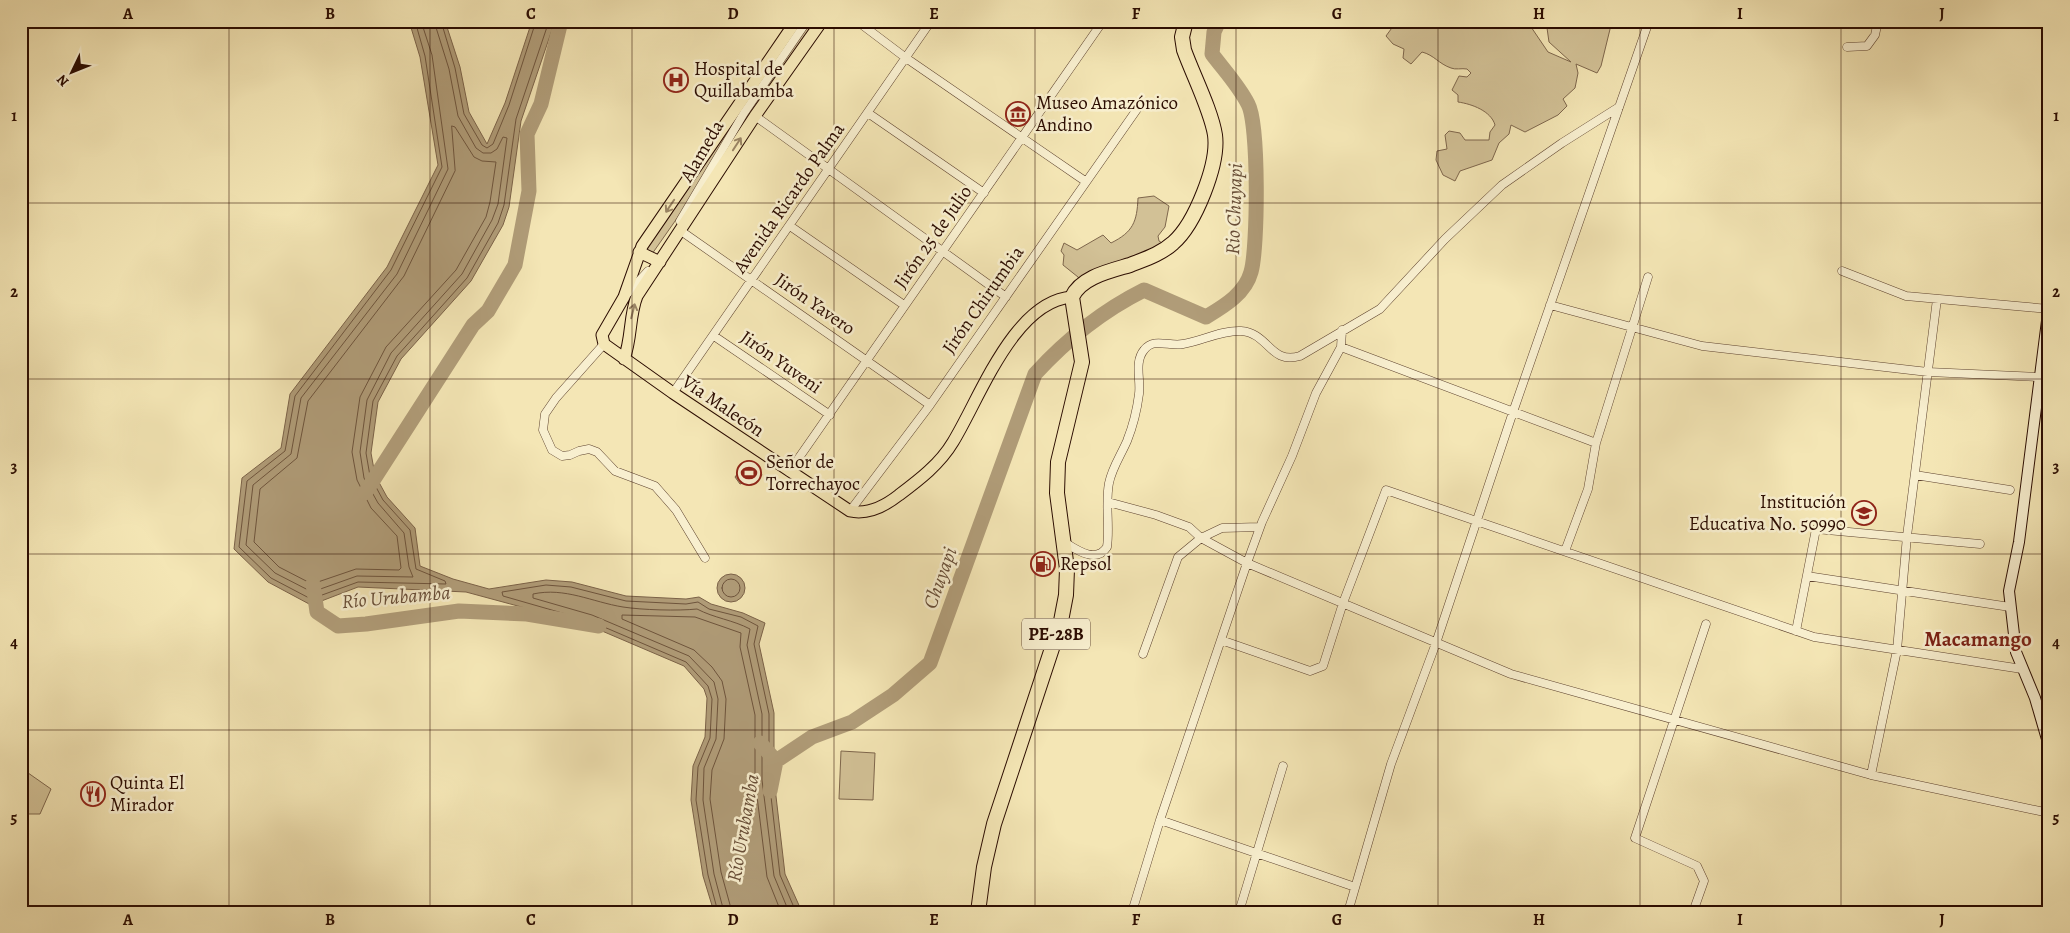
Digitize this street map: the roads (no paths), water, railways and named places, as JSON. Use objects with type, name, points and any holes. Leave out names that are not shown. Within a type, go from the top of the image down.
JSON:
[{"type":"highway","points":[[1072,297],[1080,286],[1100,275],[1161,252],[1175,241],[1191,218],[1205,189],[1214,159],[1215,134],[1184,50],[1182,37],[1186,21]]},
{"type":"highway","name":"PE-28B","points":[[978,912],[984,867],[994,824],[1061,621],[1066,595],[1064,542],[1057,493],[1058,462],[1080,378],[1082,350],[1072,297]]},
{"type":"main road","points":[[604,344],[602,335],[624,297],[640,252],[796,21]]},
{"type":"main road","points":[[624,359],[628,345],[633,307],[755,116],[822,21]]},
{"type":"main road","points":[[640,252],[660,262]]},
{"type":"main road","points":[[850,511],[861,514],[870,511],[893,500],[924,476],[953,443],[977,395],[1024,322],[1046,304],[1055,300],[1072,297]]},
{"type":"main road","name":"Vía Malecón","points":[[604,344],[673,394],[850,511]]},
{"type":"street","name":"Alameda","points":[[624,297],[660,255],[744,112],[807,21]]},
{"type":"street","points":[[857,21],[906,58],[1085,181]]},
{"type":"street","name":"Avenida Ricardo Palma","points":[[673,394],[931,21]]},
{"type":"street","name":"Jirón 25 de Julio","points":[[789,472],[1103,21]]},
{"type":"street","points":[[1348,912],[1391,764],[1436,643],[1513,412],[1649,21]]},
{"type":"street","points":[[1847,47],[1867,46],[1875,34],[1878,21]]},
{"type":"street","name":"Jirón Chirumbia","points":[[850,511],[930,405],[1140,105]]},
{"type":"street","points":[[1064,542],[1089,555],[1098,555],[1104,552],[1108,539],[1109,483],[1126,443],[1136,412],[1140,390],[1138,360],[1148,345],[1159,342],[1174,345],[1185,344],[1213,335],[1239,331],[1248,332],[1260,337],[1277,355],[1285,358],[1300,356],[1380,309],[1445,239],[1502,186],[1562,143],[1619,107]]},
{"type":"street","points":[[868,113],[984,193]]},
{"type":"street","points":[[755,116],[1006,297]]},
{"type":"street","points":[[790,226],[904,305]]},
{"type":"street","name":"Jirón Yavero","points":[[681,231],[930,405]]},
{"type":"street","points":[[1842,271],[1906,296],[2049,307],[2038,377],[2018,542],[2009,591],[2016,652],[2045,719],[2049,746]]},
{"type":"street","points":[[1565,551],[1588,489],[1596,443],[1648,277]]},
{"type":"street","points":[[1871,775],[1897,650],[1907,536],[1937,299]]},
{"type":"street","points":[[1550,305],[1702,346],[1928,372],[2038,377]]},
{"type":"street","points":[[1132,912],[1160,820],[1247,563],[1316,393],[1341,347],[1342,330]]},
{"type":"street","name":"Jirón Yuveni","points":[[714,336],[830,415]]},
{"type":"street","points":[[604,344],[545,414],[543,430],[552,450],[562,456],[570,455],[579,450],[589,449],[597,452],[615,471],[655,486],[676,510],[705,558]]},
{"type":"street","points":[[1341,347],[1596,443]]},
{"type":"street","points":[[1915,475],[2010,490]]},
{"type":"street","points":[[1221,640],[1310,671],[1322,666],[1386,490],[1814,637],[2022,669]]},
{"type":"street","points":[[1108,502],[1156,515],[1189,527],[1201,538],[1247,563],[1510,674],[1871,775],[2049,813]]},
{"type":"street","points":[[1143,654],[1178,556],[1201,538],[1222,528],[1260,528]]},
{"type":"street","points":[[1796,631],[1816,529],[1980,544]]},
{"type":"street","points":[[1807,576],[2010,607]]},
{"type":"street","points":[[1693,912],[1704,881],[1697,866],[1635,838],[1676,720],[1706,624]]},
{"type":"street","points":[[1239,912],[1283,766]]},
{"type":"street","points":[[1160,820],[1355,887]]},
{"type":"water","points":[[409,21],[445,21],[460,67],[469,112],[487,144],[505,103],[532,21],[555,21],[521,121],[509,207],[503,225],[471,281],[401,359],[378,402],[371,453],[375,475],[387,497],[415,528],[420,566],[453,579],[489,589],[546,580],[572,582],[626,596],[686,599],[699,597],[711,604],[743,613],[765,623],[759,644],[774,713],[774,779],[785,874],[802,912],[714,912],[703,876],[691,800],[693,766],[705,737],[707,698],[704,689],[684,666],[588,625],[466,592],[358,587],[311,605],[268,582],[234,549],[242,478],[281,448],[290,394],[387,267],[438,165],[420,57]]},
{"type":"water","name":"Señor de Torrechayoc","points":[[747,461],[760,471],[762,475],[757,481],[740,484],[735,477]]},
{"type":"water","points":[[731,574],[741,578],[745,588],[741,598],[731,602],[721,598],[717,588],[721,578]]},
{"type":"waterway","name":"Río Urubamba","points":[[365,493],[473,325],[488,311],[515,265],[529,191],[527,134],[541,104],[561,21]]},
{"type":"waterway","name":"Chuyapi","points":[[776,761],[812,737],[852,722],[893,695],[930,663],[1035,374],[1047,361],[1099,317],[1144,290],[1206,317],[1233,299],[1244,287],[1251,272],[1255,238],[1256,160],[1254,135],[1252,116],[1248,104],[1236,84],[1212,54],[1214,32],[1219,21]]},
{"type":"waterway","name":"Río Urubamba","points":[[313,584],[317,612],[338,626],[459,611],[527,614],[599,626]]},
{"type":"waterway","name":"Río Urubamba","points":[[760,743],[776,761],[770,791]]},
{"type":"place","name":"Hospital de Quillabamba","points":[[676,80]]},
{"type":"place","name":"Museo Amazónico Andino","points":[[1018,114]]},
{"type":"place","name":"Señor de Torrechayoc","points":[[749,473]]},
{"type":"place","name":"Institución Educativa No. 50990","points":[[1864,513]]},
{"type":"place","name":"Repsol","points":[[1043,564]]},
{"type":"place","name":"Quinta El Mirador","points":[[93,794]]},
{"type":"district","name":"Macamango","points":[[1978,639]]},
{"type":"water label","name":"Rio Chuyapi","points":[[1234,209]]}]
